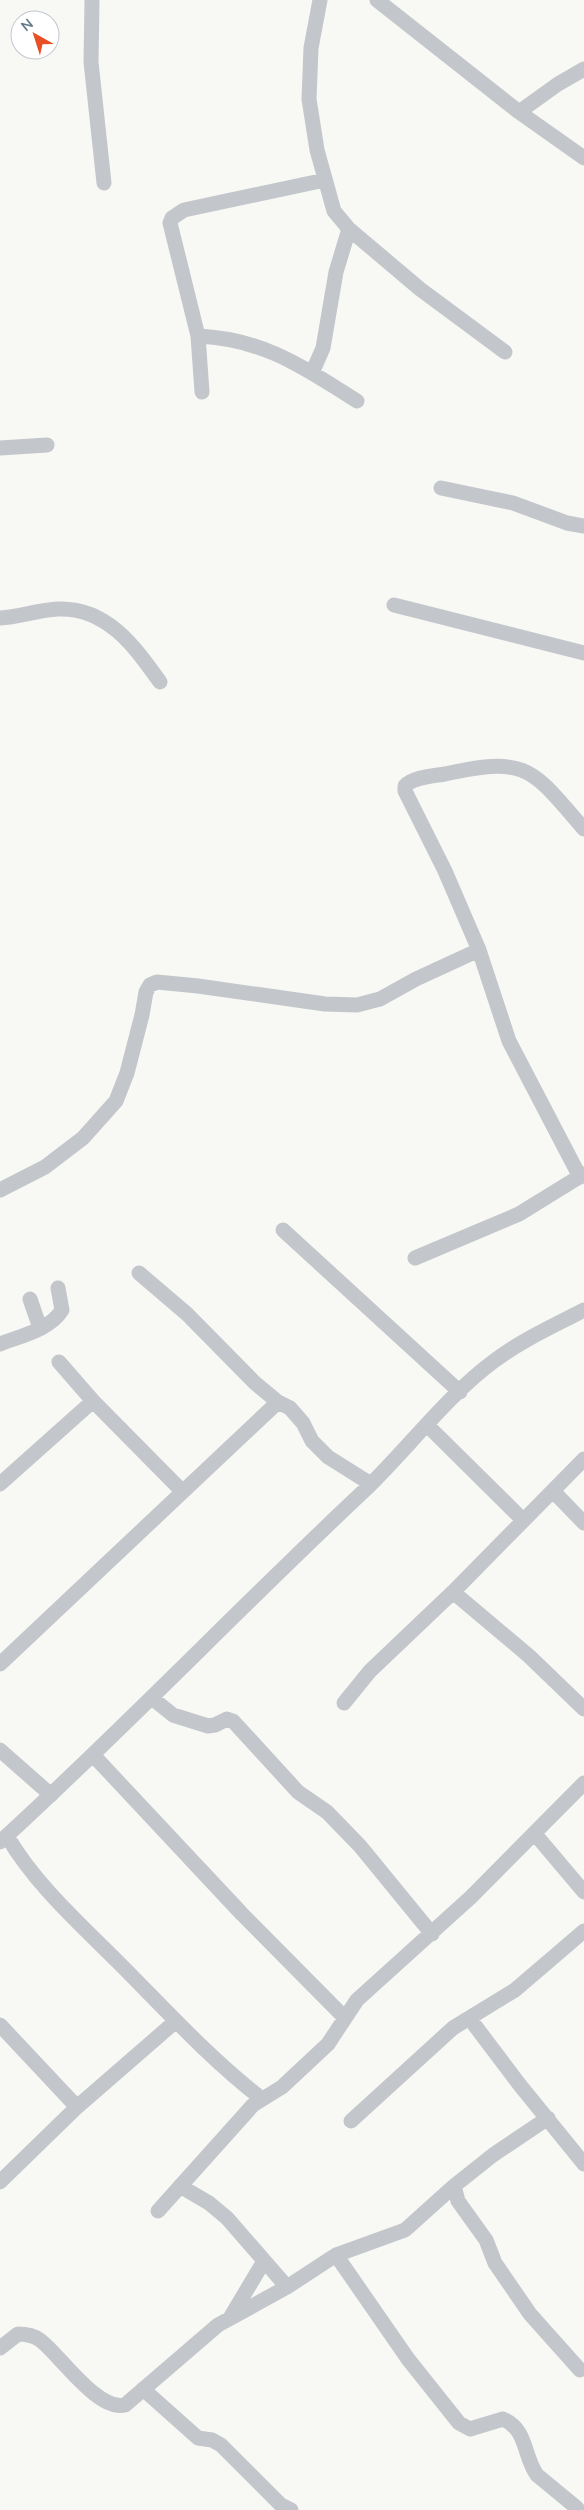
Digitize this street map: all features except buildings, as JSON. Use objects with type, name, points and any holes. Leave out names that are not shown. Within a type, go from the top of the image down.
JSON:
[{"type":"street","points":[[92,0],[91,62],[104,183]]},
{"type":"street","points":[[320,0],[310,48],[309,99],[317,150],[334,211],[349,228],[420,289],[505,352]]},
{"type":"street","points":[[377,0],[519,112],[584,158]]},
{"type":"street","points":[[519,112],[558,84],[584,69]]},
{"type":"street","points":[[202,392],[198,336],[170,223],[172,218],[184,210],[325,180]]},
{"type":"street","points":[[312,372],[323,348],[336,272],[349,228]]},
{"type":"street","points":[[198,336],[224,337],[248,342],[273,351],[312,372],[357,401]]},
{"type":"street","points":[[0,448],[47,445]]},
{"type":"street","points":[[441,488],[513,503],[567,523],[584,526]]},
{"type":"street","points":[[394,605],[584,653]]},
{"type":"street","points":[[0,618],[57,609],[92,615],[126,636],[160,682]]},
{"type":"street","points":[[415,1258],[519,1214],[582,1175],[509,1041],[479,950],[444,871],[405,791],[408,783],[480,766],[504,765],[516,767],[543,782],[584,829]]},
{"type":"street","points":[[0,1190],[45,1167],[83,1138],[116,1101],[127,1073],[146,992],[150,985],[157,982],[325,1004],[356,1005],[380,999],[416,979],[479,950]]},
{"type":"street","points":[[283,1230],[460,1392]]},
{"type":"street","points":[[139,1273],[186,1314],[236,1366],[278,1402],[290,1408],[303,1423],[312,1441],[328,1456],[371,1484]]},
{"type":"street","points":[[0,1344],[40,1328],[58,1317],[62,1310],[58,1288]]},
{"type":"street","points":[[30,1299],[40,1328]]},
{"type":"street","points":[[262,2099],[205,2052],[61,1903],[3,1839],[94,1756],[371,1484],[460,1392],[493,1362],[508,1352],[530,1338],[584,1310]]},
{"type":"street","points":[[59,1362],[93,1401],[182,1490]]},
{"type":"street","points":[[0,1484],[93,1401]]},
{"type":"street","points":[[0,1664],[182,1490],[278,1402]]},
{"type":"street","points":[[428,1426],[522,1519]]},
{"type":"street","points":[[344,1703],[370,1672],[453,1592],[522,1519],[552,1492],[584,1458]]},
{"type":"street","points":[[552,1492],[584,1523]]},
{"type":"street","points":[[453,1592],[529,1656],[584,1709]]},
{"type":"street","points":[[152,1698],[173,1715],[194,1722],[211,1726],[228,1719],[233,1721],[298,1792],[327,1812],[360,1846],[432,1934]]},
{"type":"street","points":[[0,1750],[51,1795]]},
{"type":"street","points":[[94,1756],[242,1914],[345,2018]]},
{"type":"street","points":[[158,2211],[253,2105],[282,2086],[328,2044],[367,1990],[432,1934],[535,1834],[584,1783]]},
{"type":"street","points":[[535,1834],[584,1892]]},
{"type":"street","points":[[352,2121],[453,2028],[470,2019],[536,1974],[584,1930]]},
{"type":"street","points":[[470,2019],[519,2084],[584,2164]]},
{"type":"street","points":[[0,2182],[77,2107],[176,2021]]},
{"type":"street","points":[[0,2025],[77,2107]]},
{"type":"street","points":[[0,2348],[18,2334],[30,2334],[40,2340],[82,2384],[119,2407],[125,2406],[203,2336],[230,2318],[287,2287],[336,2255],[405,2230],[454,2186],[493,2155],[548,2118]]},
{"type":"street","points":[[180,2186],[218,2211],[287,2287]]},
{"type":"street","points":[[454,2186],[460,2204],[486,2240],[499,2269],[530,2314],[580,2370]]},
{"type":"street","points":[[336,2255],[408,2358],[459,2423],[470,2429],[504,2419],[510,2422],[518,2428],[537,2475],[578,2507]]},
{"type":"street","points":[[230,2318],[264,2261]]},
{"type":"street","points":[[143,2389],[198,2438],[212,2440],[220,2445],[281,2504],[291,2510]]}]
